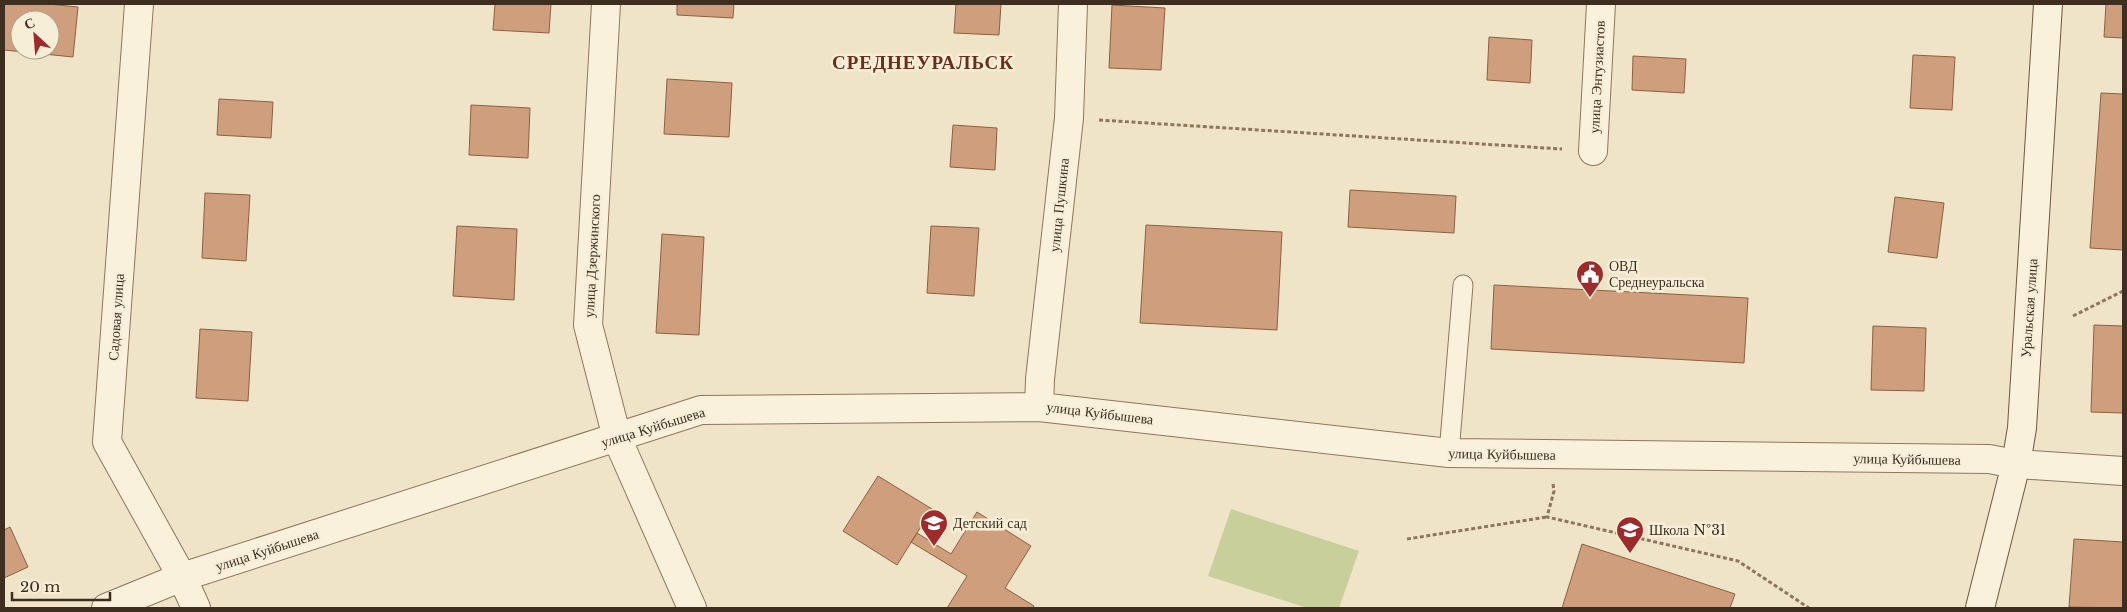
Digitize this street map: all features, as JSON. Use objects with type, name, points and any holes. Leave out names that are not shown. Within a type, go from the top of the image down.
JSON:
[{"type":"street","name":"Садовая улица","points":[[139,4],[107,442],[182,577],[196,608]]},
{"type":"street","name":"улица Дзержинского","points":[[606,4],[588,325],[617,438],[692,608]]},
{"type":"street","name":"улица Пушкина","points":[[1039,407],[1040,379],[1069,118],[1073,4]]},
{"type":"street","name":"улица Энтузиастов","points":[[1593,151],[1601,4]]},
{"type":"street","name":"Уральская улица","points":[[1980,608],[2016,464],[2022,428],[2048,4]]},
{"type":"street","name":"улица Куйбышева","points":[[106,608],[182,577],[701,410],[1039,407],[1449,454],[1989,460],[2016,464],[2123,471]]},
{"type":"lane","points":[[1449,454],[1462,286]]},
{"type":"path","points":[[1069,118],[1593,151]]},
{"type":"path","points":[[2073,316],[2123,290]]},
{"type":"path","points":[[1547,518],[1554,491],[1552,456]]},
{"type":"path","points":[[1407,539],[1547,518],[1738,561],[1809,608]]},
{"type":"green space","points":[[1231,509],[1359,551],[1339,608],[1307,608],[1208,576]]},
{"type":"building","points":[[4,4],[48,4],[78,7],[73,57],[60,56],[60,10],[10,10],[10,51],[4,50]]},
{"type":"building","points":[[495,4],[551,4],[549,33],[493,30]]},
{"type":"building","points":[[677,4],[734,4],[733,18],[677,15]]},
{"type":"building","points":[[956,4],[1001,4],[999,35],[954,33]]},
{"type":"building","points":[[2106,4],[2123,4],[2123,38],[2104,37]]},
{"type":"building","points":[[1112,5],[1165,8],[1161,70],[1109,68]]},
{"type":"building","points":[[1489,37],[1532,40],[1530,83],[1487,80]]},
{"type":"building","points":[[1913,55],[1955,57],[1952,110],[1910,108]]},
{"type":"building","points":[[1633,56],[1686,59],[1684,93],[1632,90]]},
{"type":"building","points":[[667,79],[732,83],[729,137],[664,134]]},
{"type":"building","points":[[2101,93],[2123,94],[2123,250],[2090,248]]},
{"type":"building","points":[[219,99],[273,102],[271,138],[217,135]]},
{"type":"building","points":[[471,105],[530,108],[528,158],[469,155]]},
{"type":"building","points":[[953,125],[997,128],[995,170],[950,167]]},
{"type":"building","points":[[1350,190],[1456,196],[1454,233],[1348,227]]},
{"type":"building","points":[[205,193],[250,195],[246,261],[202,258]]},
{"type":"building","points":[[1895,197],[1944,203],[1937,258],[1888,252]]},
{"type":"building","points":[[1146,225],[1282,232],[1277,330],[1140,323]]},
{"type":"building","points":[[457,226],[517,229],[514,300],[453,296]]},
{"type":"building","points":[[931,226],[979,228],[974,296],[927,293]]},
{"type":"building","points":[[662,234],[704,237],[699,335],[656,333]]},
{"type":"building","points":[[1494,285],[1748,298],[1744,363],[1491,349]]},
{"type":"building","points":[[2094,325],[2123,326],[2123,413],[2091,412]]},
{"type":"building","points":[[1873,326],[1926,328],[1924,391],[1871,390]]},
{"type":"building","points":[[200,329],[252,332],[248,401],[196,398]]},
{"type":"building","points":[[878,476],[932,509],[897,565],[843,531]]},
{"type":"building","points":[[977,512],[1031,546],[1005,588],[1034,606],[1033,608],[947,608],[967,576],[911,542],[917,533],[951,554]]},
{"type":"building","points":[[10,527],[28,567],[4,578],[4,530]]},
{"type":"building","points":[[2074,539],[2123,542],[2123,608],[2069,607]]},
{"type":"building","points":[[1582,544],[1735,594],[1730,608],[1562,608]]},
{"type":"place","name":"ОВД Среднеуральска","points":[[1590,298]]},
{"type":"place","name":"Детский сад","points":[[934,547]]},
{"type":"place","name":"Школа №31","points":[[1630,554]]},
{"type":"district","name":"СРЕДНЕУРАЛЬСК","points":[[923,62]]}]
